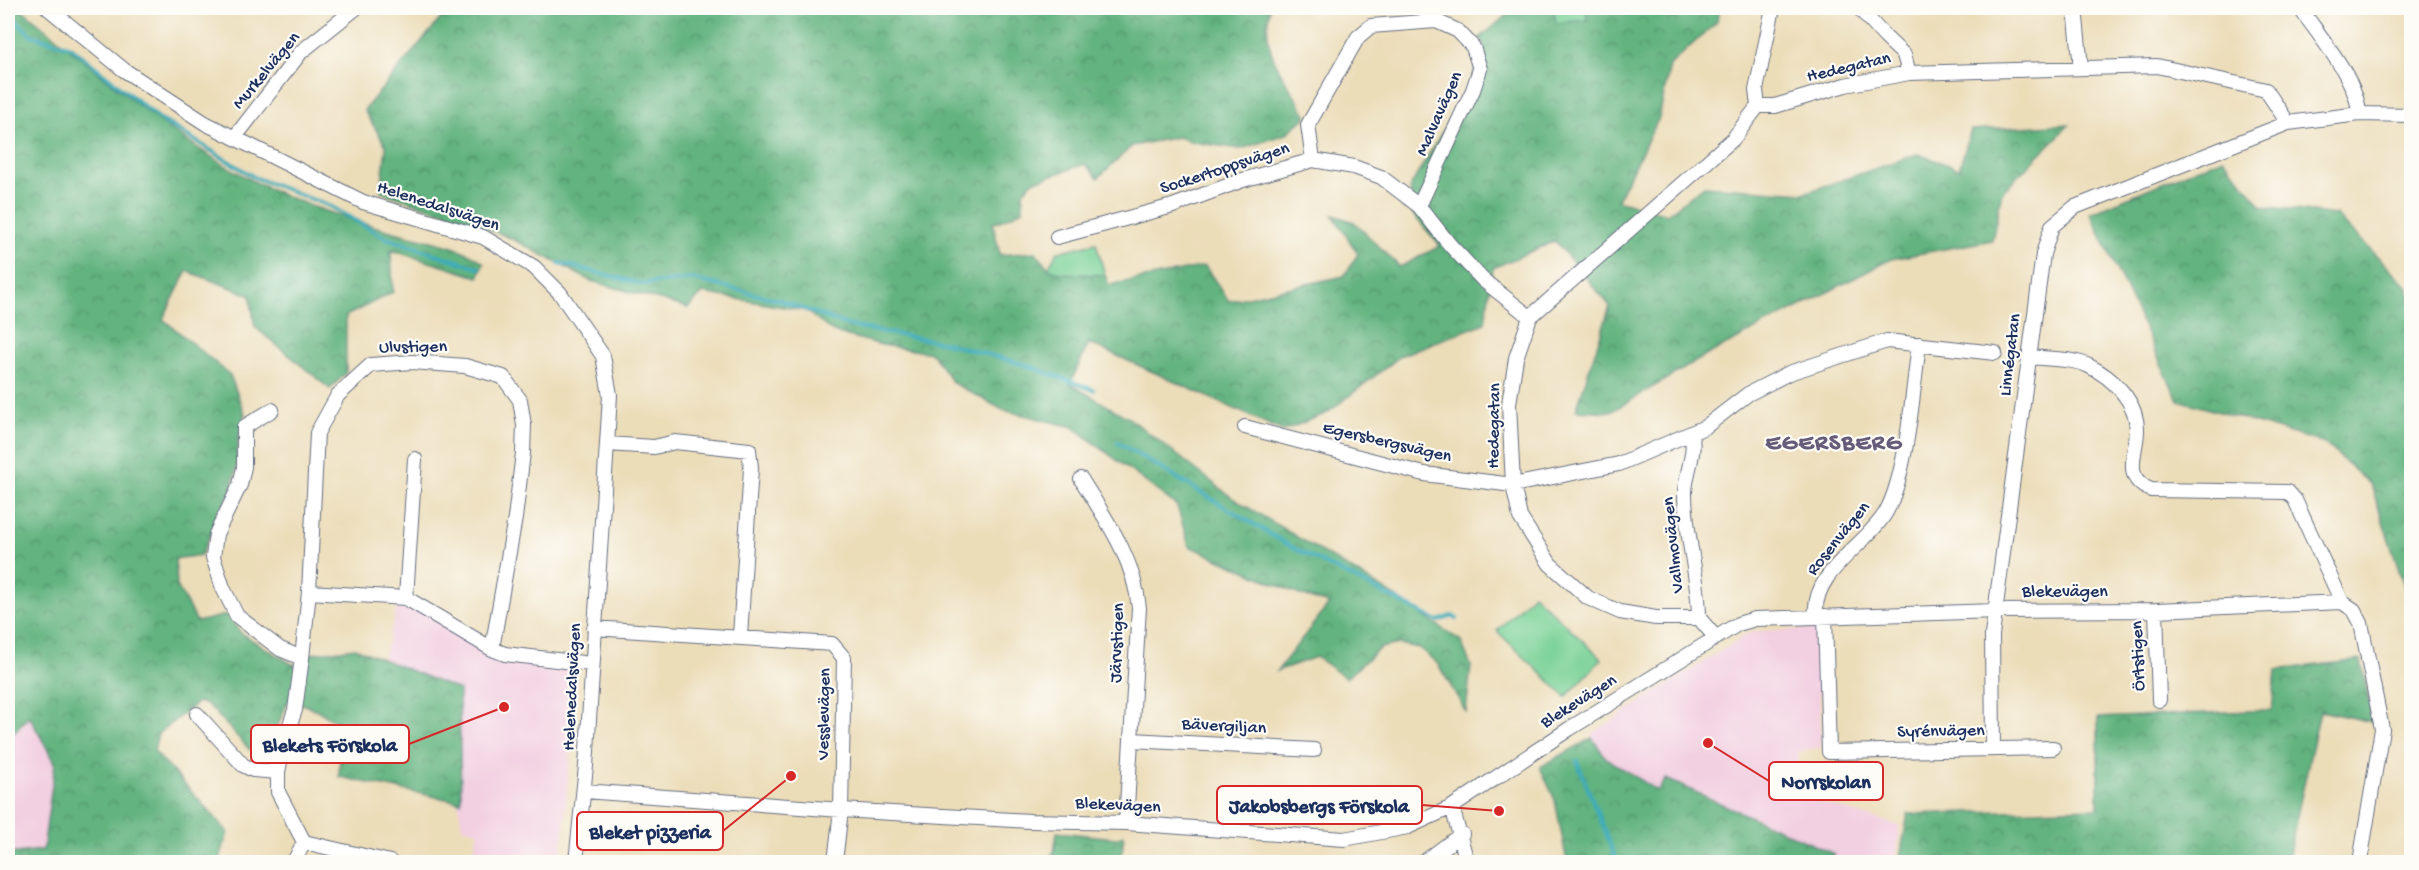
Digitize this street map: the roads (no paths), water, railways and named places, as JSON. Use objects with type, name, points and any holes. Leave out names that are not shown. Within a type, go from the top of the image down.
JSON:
[{"type":"street","name":"Helenedalsvägen","points":[[48,8],[124,70],[205,123],[363,202],[483,237],[534,267],[560,293],[603,356],[609,395],[607,444],[584,791],[576,862]]},
{"type":"street","name":"Murkelvägen","points":[[235,137],[301,52],[356,8]]},
{"type":"street","points":[[1530,317],[1733,140],[1758,106],[1756,90],[1773,8]]},
{"type":"street","points":[[1859,8],[1885,38],[1904,55],[1910,73]]},
{"type":"street","points":[[2075,8],[2080,68]]},
{"type":"street","points":[[2300,8],[2349,82],[2359,104],[2359,114]]},
{"type":"street","name":"Malvavägen","points":[[1312,160],[1308,125],[1358,37],[1371,26],[1436,21],[1458,31],[1473,47],[1480,69],[1473,90],[1419,206]]},
{"type":"street","name":"Hedegatan","points":[[1758,106],[1775,106],[1845,85],[1910,73],[2157,66],[2266,90],[2288,123]]},
{"type":"street","points":[[2288,123],[2359,114],[2412,115]]},
{"type":"street","name":"Linnégatan","points":[[1994,748],[1992,635],[2043,254],[2052,226],[2075,207],[2288,123]]},
{"type":"street","name":"Sockertoppsvägen","points":[[1057,237],[1173,206],[1243,180],[1312,160],[1354,167],[1381,177],[1419,206],[1450,245],[1483,280],[1530,317]]},
{"type":"street","name":"Hedegatan","points":[[1530,317],[1516,358],[1509,404],[1513,485],[1520,517],[1551,564],[1588,598],[1620,612],[1656,618],[1699,618]]},
{"type":"street","name":"Egersbergsvägen","points":[[1245,427],[1424,474],[1513,485],[1619,464],[1705,427],[1748,394],[1789,373],[1872,344],[1887,341],[1995,353]]},
{"type":"street","name":"Rosenvägen","points":[[1829,752],[1821,616],[1816,600],[1825,580],[1878,524],[1895,491],[1902,463],[1919,344]]},
{"type":"street","points":[[2029,357],[2079,363],[2090,367],[2128,396],[2137,430],[2133,475],[2144,487],[2151,490],[2288,492],[2295,500],[2342,602],[2354,610],[2361,623],[2382,716],[2381,742],[2360,862]]},
{"type":"street","name":"Ulvstigen","points":[[304,842],[278,792],[278,772],[284,742],[295,710],[302,658],[309,592],[317,432],[338,395],[371,365],[412,362],[465,366],[499,375],[510,385],[520,400],[524,425],[515,518],[492,649]]},
{"type":"street","points":[[272,410],[244,427],[244,460],[240,484],[216,534],[213,557],[222,588],[237,616],[280,649],[302,658]]},
{"type":"street","name":"Vallmovägen","points":[[1691,434],[1694,440],[1686,477],[1686,514],[1699,618]]},
{"type":"street","points":[[607,444],[654,447],[675,442],[749,450],[751,468],[748,486],[740,636]]},
{"type":"street","points":[[406,598],[415,459]]},
{"type":"street","name":"Järvstigen","points":[[1081,479],[1119,540],[1133,573],[1137,590],[1139,608],[1126,823]]},
{"type":"street","points":[[309,592],[406,598],[492,649],[506,654],[591,664]]},
{"type":"street","name":"Blekevägen","points":[[584,791],[841,810],[1030,821],[1126,823],[1344,839],[1408,827],[1452,807],[1569,729],[1738,624],[1755,619],[1996,611],[2156,610],[2342,602]]},
{"type":"street","name":"Örtstigen","points":[[2156,610],[2159,700]]},
{"type":"street","points":[[1699,618],[1716,638]]},
{"type":"street","name":"Vesslevägen","points":[[594,628],[740,636],[831,644],[844,658],[841,810]]},
{"type":"street","points":[[197,714],[243,765],[253,770],[278,772]]},
{"type":"street","name":"Bävergiljan","points":[[1132,740],[1314,750]]},
{"type":"street","name":"Syrénvägen","points":[[1829,752],[2053,748]]},
{"type":"street","points":[[1452,807],[1467,862]]},
{"type":"street","points":[[835,862],[841,810]]},
{"type":"street","points":[[1424,862],[1461,834]]},
{"type":"street","points":[[294,862],[304,842],[389,862]]},
{"type":"waterway","points":[[8,13],[31,35],[71,47],[160,119],[254,177],[332,207],[386,238],[479,268]]},
{"type":"waterway","points":[[559,263],[642,284],[692,279],[779,300],[850,326],[946,343],[1026,365],[1094,390]]},
{"type":"waterway","points":[[1117,442],[1290,546],[1438,621],[1452,616],[1457,619]]},
{"type":"waterway","points":[[1577,761],[1617,862]]},
{"type":"place","name":"Blekets Förskola","points":[[504,707]]},
{"type":"place","name":"Norrskolan","points":[[1708,743]]},
{"type":"place","name":"Bleket pizzeria","points":[[791,776]]},
{"type":"place","name":"Jakobsbergs Förskola","points":[[1499,811]]},
{"type":"district","name":"EGERSBERG","points":[[1834,444]]}]
